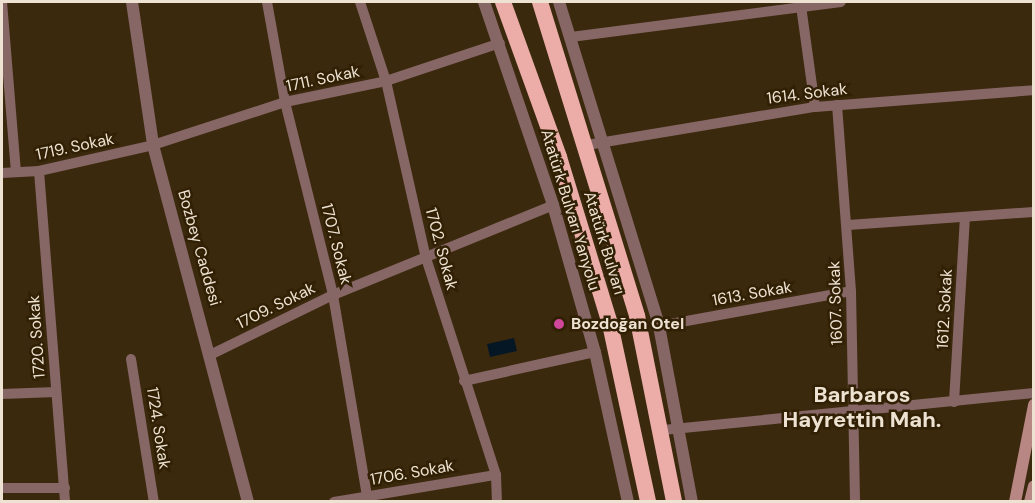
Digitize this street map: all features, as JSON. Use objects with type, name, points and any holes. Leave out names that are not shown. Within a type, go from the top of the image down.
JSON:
[{"type":"highway","name":"Atatürk Bulvarı","points":[[503,2],[559,157],[610,324],[648,501]]},
{"type":"highway","name":"Atatürk Bulvarı","points":[[550,3],[587,146],[637,316],[663,430],[674,501]]},
{"type":"main road","points":[[1015,501],[1034,405]]},
{"type":"main road","points":[[1030,501],[1034,486]]},
{"type":"street","points":[[2,2],[5,74],[16,171]]},
{"type":"street","name":"Bozbey Caddesi","points":[[132,2],[153,145],[212,354],[248,501]]},
{"type":"street","name":"1707. Sokak","points":[[267,2],[285,102],[333,295],[367,496]]},
{"type":"street","name":"1702. Sokak","points":[[360,2],[386,81],[426,258],[496,475],[497,501]]},
{"type":"street","name":"Atatürk Bulvarı Yanyolu","points":[[484,2],[554,205],[595,352],[628,501]]},
{"type":"street","points":[[571,38],[757,7],[841,2]]},
{"type":"street","points":[[550,3],[571,38],[605,139],[658,326],[681,428],[692,501]]},
{"type":"street","points":[[801,6],[815,107]]},
{"type":"street","name":"1711. Sokak","points":[[153,145],[285,102],[386,81],[500,43]]},
{"type":"street","name":"1614. Sokak","points":[[587,146],[605,139],[815,107],[1034,90]]},
{"type":"street","name":"1607. Sokak","points":[[837,105],[848,225],[855,501]]},
{"type":"street","name":"1719. Sokak","points":[[2,172],[39,171],[153,145]]},
{"type":"street","name":"1720. Sokak","points":[[39,171],[65,501]]},
{"type":"street","name":"1709. Sokak","points":[[212,354],[333,295],[554,205]]},
{"type":"street","points":[[848,225],[1034,212]]},
{"type":"street","name":"1612. Sokak","points":[[954,402],[965,217]]},
{"type":"street","name":"1613. Sokak","points":[[658,326],[851,291]]},
{"type":"street","points":[[464,381],[595,352]]},
{"type":"street","name":"1724. Sokak","points":[[131,359],[154,501]]},
{"type":"street","points":[[2,393],[56,392]]},
{"type":"street","points":[[663,430],[1034,393]]},
{"type":"street","name":"1706. Sokak","points":[[334,501],[496,475]]},
{"type":"street","points":[[2,488],[65,488]]},
{"type":"water","points":[[514,338],[517,351],[490,357],[487,344]]},
{"type":"place","name":"Bozdoğan Otel","points":[[559,324]]},
{"type":"district","name":"Barbaros Hayrettin Mah.","points":[[862,407]]}]
